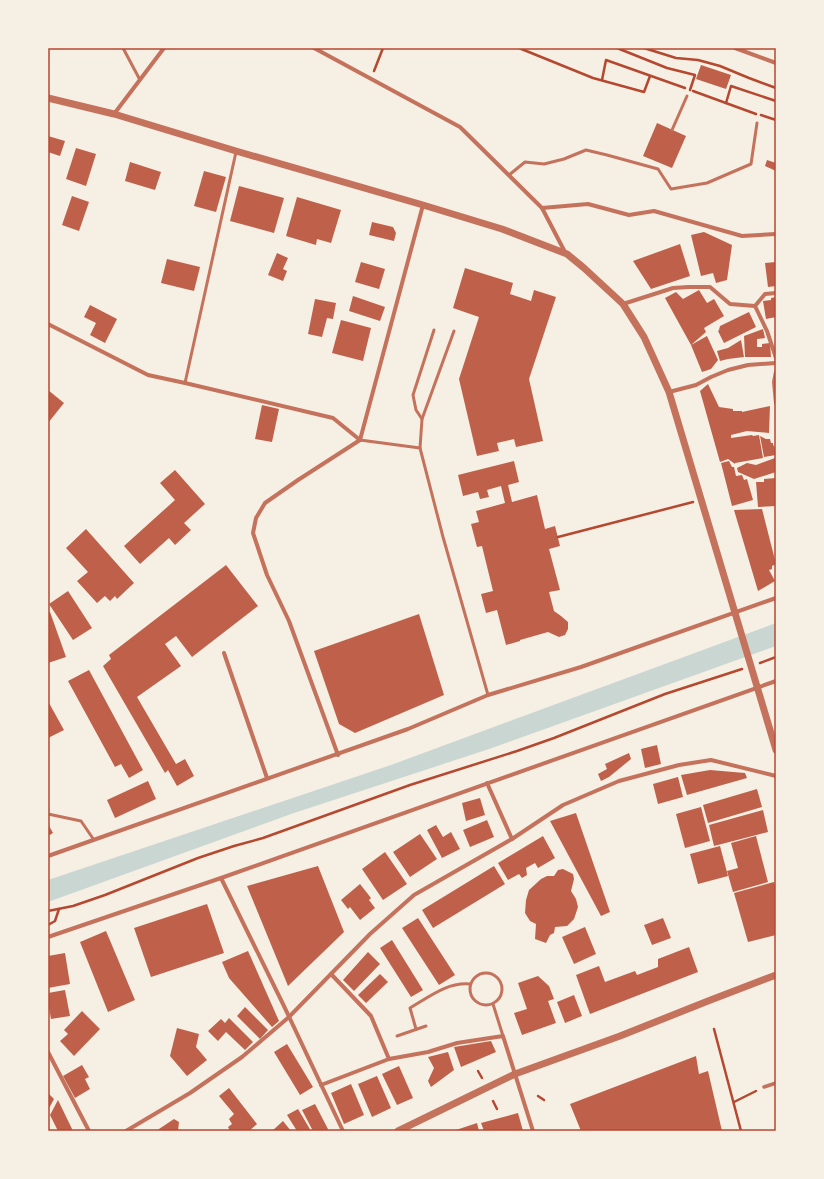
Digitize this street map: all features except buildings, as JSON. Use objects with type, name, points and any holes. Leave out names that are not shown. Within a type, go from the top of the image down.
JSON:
[{"type":"street","points":[[114,114],[164,48]]},
{"type":"street","points":[[314,48],[460,127],[542,208],[567,254]]},
{"type":"street","points":[[735,48],[776,63]]},
{"type":"street","points":[[48,98],[114,114],[502,229],[567,254],[584,268],[623,304],[644,337],[669,392],[776,750]]},
{"type":"street","points":[[542,208],[588,204],[629,215],[654,211],[742,236],[776,234]]},
{"type":"street","points":[[338,755],[289,621],[267,575],[253,533],[256,518],[265,503],[360,440],[423,206]]},
{"type":"street","points":[[623,304],[673,288],[710,287],[730,304],[755,306]]},
{"type":"street","points":[[755,306],[765,294],[776,293]]},
{"type":"street","points":[[755,306],[767,331],[776,358]]},
{"type":"street","points":[[48,324],[148,375],[332,418],[360,440]]},
{"type":"street","points":[[669,392],[696,385],[728,370],[776,363]]},
{"type":"street","points":[[776,372],[774,382],[776,403]]},
{"type":"street","points":[[48,856],[267,778],[338,755],[408,729],[488,695],[581,667],[776,598]]},
{"type":"street","points":[[224,653],[267,778]]},
{"type":"street","points":[[48,937],[221,878],[776,681]]},
{"type":"street","points":[[126,1131],[190,1093],[242,1057],[289,1018],[370,934],[414,895],[512,839],[563,805],[619,781],[679,765],[711,760],[776,776]]},
{"type":"street","points":[[487,783],[512,839]]},
{"type":"street","points":[[221,878],[343,1131]]},
{"type":"street","points":[[331,974],[371,1016],[389,1059]]},
{"type":"street","points":[[398,1131],[515,1074],[620,1036],[776,975]]},
{"type":"street","points":[[321,1085],[389,1059],[428,1052],[457,1042],[503,1036],[532,1131]]},
{"type":"street","points":[[48,1052],[89,1131]]},
{"type":"street","points":[[764,1086],[776,1083]]},
{"type":"lane","points":[[123,48],[140,80]]},
{"type":"lane","points":[[672,130],[687,96]]},
{"type":"lane","points":[[508,175],[525,162],[544,164],[564,159],[586,150],[607,154],[658,169],[671,189],[707,183],[750,164],[757,123]]},
{"type":"lane","points":[[184,383],[236,151]]},
{"type":"lane","points":[[422,419],[416,410],[413,395],[434,330]]},
{"type":"lane","points":[[454,331],[422,419],[420,448],[443,537],[488,695]]},
{"type":"lane","points":[[360,440],[420,448]]},
{"type":"lane","points":[[48,814],[81,821],[94,840]]},
{"type":"lane","points":[[482,973],[493,974],[500,981],[502,992],[497,1001],[493,1004],[482,1005],[473,999],[470,994],[470,984],[473,979],[482,973]]},
{"type":"lane","points":[[416,1029],[410,1008],[440,989],[464,983],[470,984]]},
{"type":"lane","points":[[493,1004],[503,1036]]},
{"type":"lane","points":[[397,1036],[426,1026]]},
{"type":"path","points":[[370,78],[383,48]]},
{"type":"path","points":[[519,48],[593,78],[644,92],[650,76]]},
{"type":"path","points":[[617,48],[667,68],[696,75],[690,90]]},
{"type":"path","points":[[644,48],[676,58],[698,60],[720,66],[776,88]]},
{"type":"path","points":[[602,80],[606,60]]},
{"type":"path","points":[[726,103],[731,86],[776,100]]},
{"type":"path","points":[[558,537],[701,500]]},
{"type":"path","points":[[753,665],[776,657]]},
{"type":"path","points":[[48,911],[74,906],[160,874],[198,858],[263,838],[410,785],[517,751],[554,738],[659,696],[746,668]]},
{"type":"path","points":[[48,925],[55,921],[59,909]]},
{"type":"path","points":[[714,1029],[741,1131]]},
{"type":"path","points":[[478,1071],[482,1078]]},
{"type":"path","points":[[734,1102],[764,1086]]},
{"type":"path","points":[[538,1096],[544,1100]]},
{"type":"path","points":[[493,1102],[497,1109]]},
{"type":"shaded area","points":[[776,623],[776,646],[489,749],[291,814],[48,902],[48,880],[391,765]]}]
